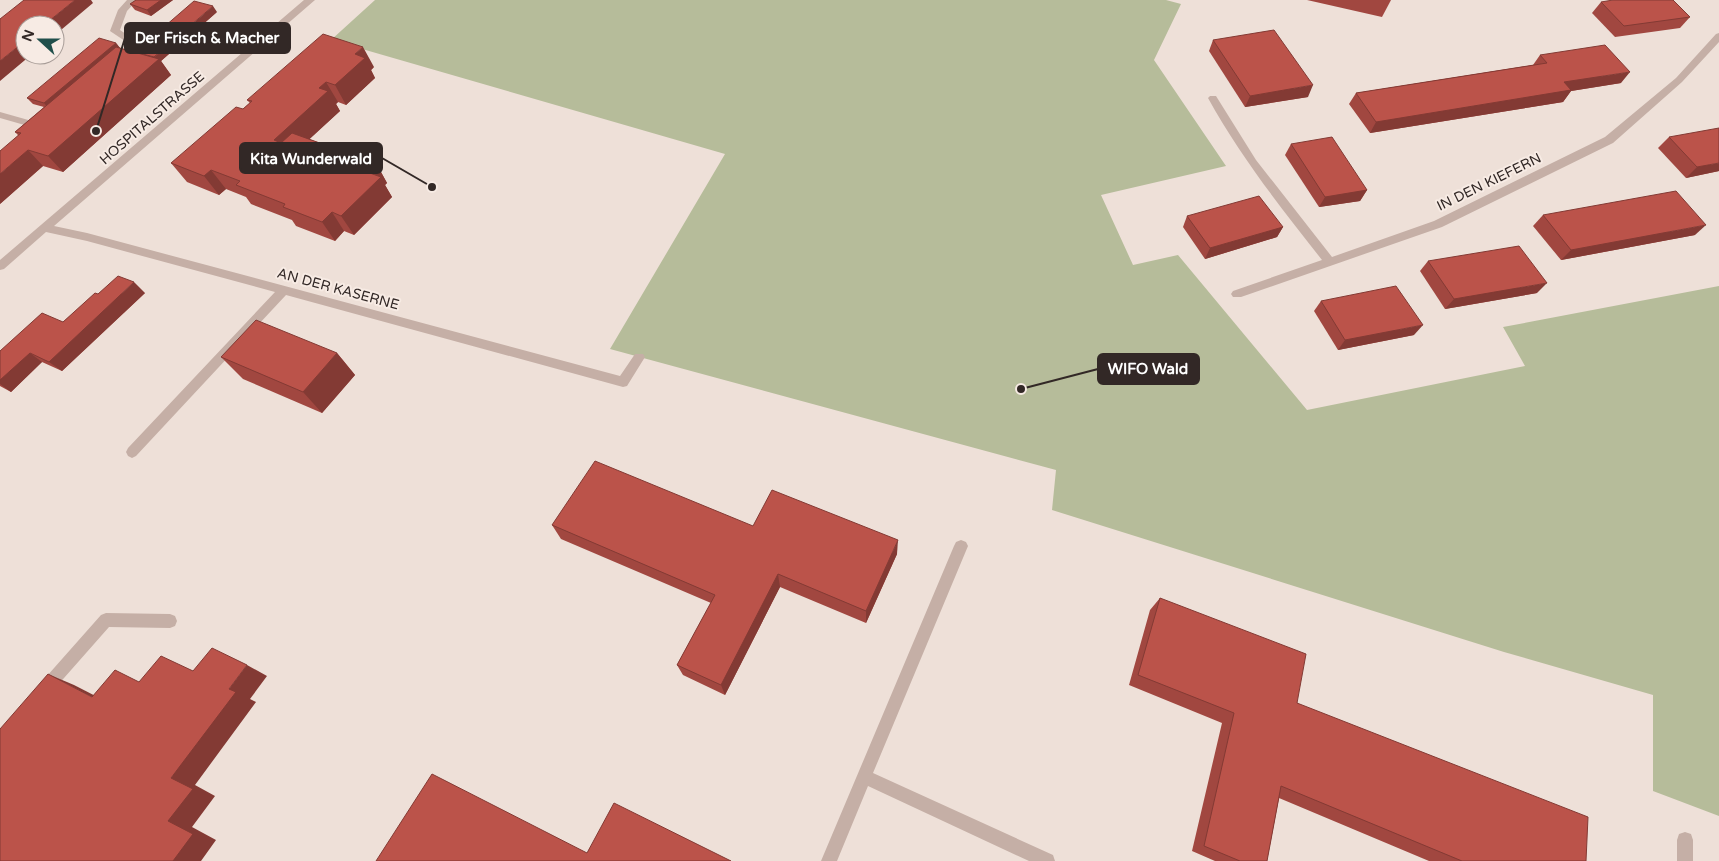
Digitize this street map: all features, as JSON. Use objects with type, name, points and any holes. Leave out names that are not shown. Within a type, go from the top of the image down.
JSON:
[{"type":"street","points":[[108,70],[137,45],[116,31],[123,10],[132,0]]},
{"type":"street","name":"HOSPITALSTRASSE","points":[[5,256],[45,228],[310,0]]},
{"type":"street","name":"IN DEN KIEFERN","points":[[1237,294],[1438,224],[1608,140],[1679,80],[1719,36]]},
{"type":"street","points":[[1213,98],[1225,121],[1257,170],[1330,262]]},
{"type":"street","points":[[0,115],[42,127]]},
{"type":"street","name":"AN DER KASERNE","points":[[45,228],[87,237],[623,382],[639,357]]},
{"type":"street","points":[[0,266],[5,256]]},
{"type":"street","points":[[132,452],[284,290]]},
{"type":"street","points":[[829,861],[962,546]]},
{"type":"street","points":[[37,698],[106,620],[170,621]]},
{"type":"street","points":[[865,777],[1047,861]]},
{"type":"street","points":[[1685,840],[1685,861]]},
{"type":"green space","points":[[375,0],[1166,0],[1181,4],[1154,60],[1226,166],[1101,195],[1133,265],[1178,255],[1307,410],[1525,366],[1503,327],[1719,286],[1719,816],[1653,791],[1653,695],[1504,652],[1052,510],[1056,470],[610,349],[725,154],[331,40]]},
{"type":"building","points":[[24,0],[75,0],[56,15],[15,15],[15,49],[0,61],[0,19]]},
{"type":"building","points":[[136,0],[161,0],[147,10],[130,4]]},
{"type":"building","points":[[1613,0],[1673,0],[1690,17],[1624,26],[1601,2]]},
{"type":"building","points":[[194,1],[213,6],[154,57],[135,52]]},
{"type":"building","points":[[1274,30],[1313,85],[1250,96],[1213,40]]},
{"type":"building","points":[[323,34],[363,47],[355,54],[365,58],[335,85],[326,82],[319,88],[328,91],[274,140],[281,143],[292,133],[328,146],[318,155],[330,159],[340,150],[376,163],[367,172],[381,177],[341,216],[332,212],[322,222],[283,207],[285,204],[236,185],[240,181],[211,170],[204,176],[171,163],[236,107],[243,109],[252,101],[247,100]]},
{"type":"building","points":[[99,38],[116,43],[44,103],[27,98]]},
{"type":"building","points":[[1605,45],[1630,72],[1564,82],[1571,90],[1376,122],[1356,93],[1547,63],[1540,55]]},
{"type":"building","points":[[116,47],[159,59],[48,156],[28,150],[0,174],[0,151],[21,133],[15,132]]},
{"type":"building","points":[[1719,128],[1719,163],[1697,167],[1669,137]]},
{"type":"building","points":[[1332,137],[1367,190],[1325,197],[1291,144]]},
{"type":"building","points":[[1676,191],[1706,225],[1571,250],[1543,215]]},
{"type":"building","points":[[1259,196],[1283,227],[1210,248],[1187,216]]},
{"type":"building","points":[[1519,246],[1547,283],[1454,299],[1428,261]]},
{"type":"building","points":[[118,276],[134,282],[49,362],[30,353],[0,380],[0,351],[42,313],[63,322],[95,293],[98,294]]},
{"type":"building","points":[[1396,286],[1423,325],[1345,340],[1321,301]]},
{"type":"building","points":[[256,320],[337,353],[303,392],[221,357]]},
{"type":"building","points":[[595,461],[753,526],[772,490],[898,540],[866,611],[778,574],[721,685],[677,665],[715,595],[552,525]]},
{"type":"building","points":[[1160,598],[1306,654],[1297,703],[1588,817],[1586,861],[1462,861],[1281,786],[1267,861],[1240,861],[1204,846],[1234,713],[1138,675]]},
{"type":"building","points":[[212,648],[247,665],[229,689],[236,692],[171,778],[193,789],[168,821],[193,834],[173,861],[0,861],[0,729],[48,674],[92,697],[115,670],[139,682],[161,656],[193,671]]},
{"type":"building","points":[[432,774],[587,853],[614,803],[731,861],[376,861]]},
{"type":"place","name":"Der Frisch & Macher","points":[[96,131]]},
{"type":"place","name":"Kita Wunderwald","points":[[432,187]]},
{"type":"place","name":"WIFO Wald","points":[[1021,389]]}]
